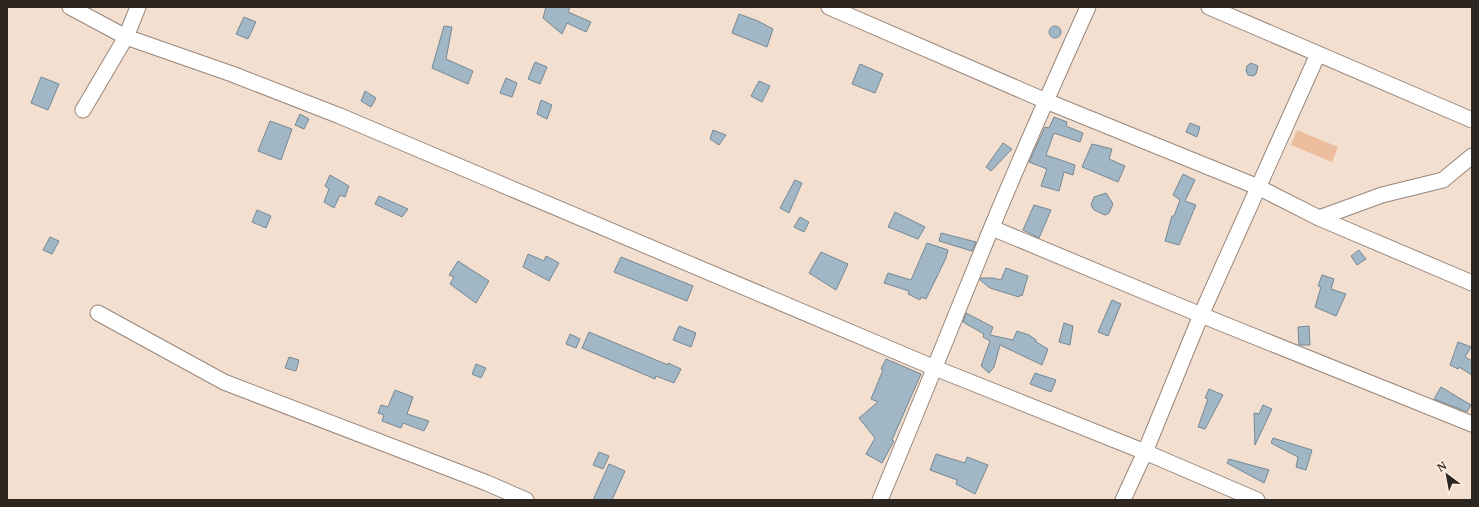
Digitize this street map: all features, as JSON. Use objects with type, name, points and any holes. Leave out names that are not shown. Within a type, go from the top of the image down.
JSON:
[{"type":"street","points":[[70,7],[126,37],[232,74],[340,116],[935,368],[1145,452],[1258,500]]},
{"type":"street","points":[[83,110],[126,37],[138,7]]},
{"type":"street","points":[[829,7],[1046,101],[1258,187],[1319,218],[1472,283]]},
{"type":"street","points":[[880,500],[992,228],[1088,7]]},
{"type":"street","points":[[1209,7],[1472,120]]},
{"type":"street","points":[[1123,500],[1145,452],[1201,315],[1318,54]]},
{"type":"street","points":[[1319,218],[1382,195],[1444,180],[1472,156]]},
{"type":"street","points":[[992,228],[1201,315],[1472,424]]},
{"type":"street","points":[[98,313],[224,382],[487,483],[526,500]]},
{"type":"shaded area","points":[[1297,130],[1338,147],[1332,162],[1291,145]]},
{"type":"building","points":[[546,7],[570,7],[568,12],[591,22],[586,32],[567,23],[562,34],[543,18]]},
{"type":"building","points":[[739,14],[758,21],[773,29],[767,47],[732,33]]},
{"type":"building","points":[[244,17],[256,22],[248,39],[236,34]]},
{"type":"building","points":[[444,26],[452,27],[446,59],[473,71],[468,84],[432,68]]},
{"type":"building","points":[[1053,26],[1057,26],[1061,32],[1057,38],[1053,38],[1049,34],[1049,30]]},
{"type":"building","points":[[535,62],[547,67],[540,84],[528,79]]},
{"type":"building","points":[[1251,63],[1258,66],[1256,74],[1253,76],[1248,75],[1246,71],[1247,66]]},
{"type":"building","points":[[860,64],[883,74],[875,93],[852,84]]},
{"type":"building","points":[[41,77],[59,84],[48,110],[31,103]]},
{"type":"building","points":[[506,78],[517,83],[512,97],[500,93]]},
{"type":"building","points":[[759,81],[770,86],[762,102],[751,96]]},
{"type":"building","points":[[365,91],[376,98],[371,107],[361,101]]},
{"type":"building","points":[[541,100],[552,105],[547,119],[537,114]]},
{"type":"building","points":[[300,114],[309,119],[304,129],[295,125]]},
{"type":"building","points":[[1054,117],[1067,122],[1066,126],[1083,133],[1080,142],[1054,133],[1046,155],[1075,165],[1073,175],[1064,172],[1059,191],[1041,186],[1047,169],[1029,162],[1045,127],[1049,128]]},
{"type":"building","points":[[270,121],[292,129],[281,160],[258,151]]},
{"type":"building","points":[[1190,123],[1200,127],[1197,137],[1186,132]]},
{"type":"building","points":[[713,130],[726,135],[719,145],[710,139]]},
{"type":"building","points":[[1003,143],[1012,149],[991,171],[986,167]]},
{"type":"building","points":[[1092,144],[1112,149],[1109,159],[1125,166],[1118,182],[1082,167]]},
{"type":"building","points":[[1183,174],[1195,180],[1185,201],[1196,205],[1179,245],[1165,241],[1172,216],[1174,216],[1180,200],[1173,195]]},
{"type":"building","points":[[330,175],[349,186],[345,197],[340,195],[334,208],[324,202],[329,189],[325,186]]},
{"type":"building","points":[[795,180],[802,183],[789,213],[780,208]]},
{"type":"building","points":[[1106,193],[1113,204],[1109,213],[1105,215],[1094,210],[1091,205],[1094,197]]},
{"type":"building","points":[[379,196],[408,209],[402,217],[375,204]]},
{"type":"building","points":[[1034,205],[1051,210],[1039,238],[1023,230]]},
{"type":"building","points":[[257,210],[271,216],[266,228],[252,222]]},
{"type":"building","points":[[895,212],[925,227],[918,239],[888,227]]},
{"type":"building","points":[[800,217],[809,222],[804,232],[794,227]]},
{"type":"building","points":[[941,233],[976,242],[972,251],[939,241]]},
{"type":"building","points":[[50,237],[59,241],[52,254],[43,250]]},
{"type":"building","points":[[927,243],[948,250],[946,258],[926,299],[921,297],[920,300],[908,294],[909,291],[884,283],[888,273],[911,280]]},
{"type":"building","points":[[1359,250],[1366,259],[1357,265],[1351,256]]},
{"type":"building","points":[[821,252],[848,264],[836,290],[809,273]]},
{"type":"building","points":[[528,254],[544,261],[546,256],[559,263],[549,281],[523,267]]},
{"type":"building","points":[[621,257],[693,286],[687,301],[614,272]]},
{"type":"building","points":[[458,261],[489,281],[476,303],[450,284],[454,277],[449,275]]},
{"type":"building","points":[[1006,268],[1028,276],[1022,296],[1020,295],[1019,297],[990,288],[980,280],[981,278],[993,278],[1001,280]]},
{"type":"building","points":[[1322,275],[1334,279],[1331,289],[1346,294],[1336,316],[1315,307],[1321,287],[1318,286]]},
{"type":"building","points":[[1112,300],[1121,304],[1108,336],[1098,332]]},
{"type":"building","points":[[966,313],[993,327],[990,335],[1013,340],[1017,331],[1029,335],[1036,340],[1036,342],[1048,349],[1042,365],[1000,345],[994,367],[989,373],[981,366],[990,341],[983,337],[984,334],[963,322]]},
{"type":"building","points":[[1064,323],[1073,326],[1070,345],[1059,342]]},
{"type":"building","points":[[679,326],[696,333],[691,347],[673,340]]},
{"type":"building","points":[[1309,326],[1310,345],[1299,345],[1298,327]]},
{"type":"building","points":[[589,332],[681,369],[674,383],[656,376],[655,379],[582,348]]},
{"type":"building","points":[[570,334],[580,339],[576,348],[566,344]]},
{"type":"building","points":[[1458,342],[1471,347],[1465,357],[1472,361],[1472,375],[1459,367],[1458,369],[1450,365]]},
{"type":"building","points":[[289,357],[299,360],[296,371],[285,368]]},
{"type":"building","points":[[886,359],[921,374],[892,440],[894,441],[882,463],[866,454],[875,438],[859,418],[878,402],[871,399]]},
{"type":"building","points":[[476,364],[486,368],[481,378],[472,374]]},
{"type":"building","points":[[1035,373],[1056,380],[1051,392],[1030,384]]},
{"type":"building","points":[[1441,387],[1471,405],[1467,412],[1434,399]]},
{"type":"building","points":[[1209,389],[1223,395],[1205,429],[1198,427],[1208,399],[1205,398]]},
{"type":"building","points":[[395,390],[413,397],[407,414],[429,421],[424,431],[403,423],[401,428],[382,421],[384,415],[378,413],[381,405],[388,407]]},
{"type":"building","points":[[1263,405],[1272,409],[1255,445],[1254,413],[1259,414]]},
{"type":"building","points":[[1273,438],[1312,450],[1306,470],[1296,467],[1298,457],[1271,443]]},
{"type":"building","points":[[599,452],[609,456],[603,469],[593,465]]},
{"type":"building","points":[[936,454],[965,463],[967,457],[988,465],[975,494],[956,484],[957,480],[930,470]]},
{"type":"building","points":[[1229,459],[1269,470],[1264,483],[1227,463]]},
{"type":"building","points":[[609,464],[625,471],[612,500],[593,500]]}]
